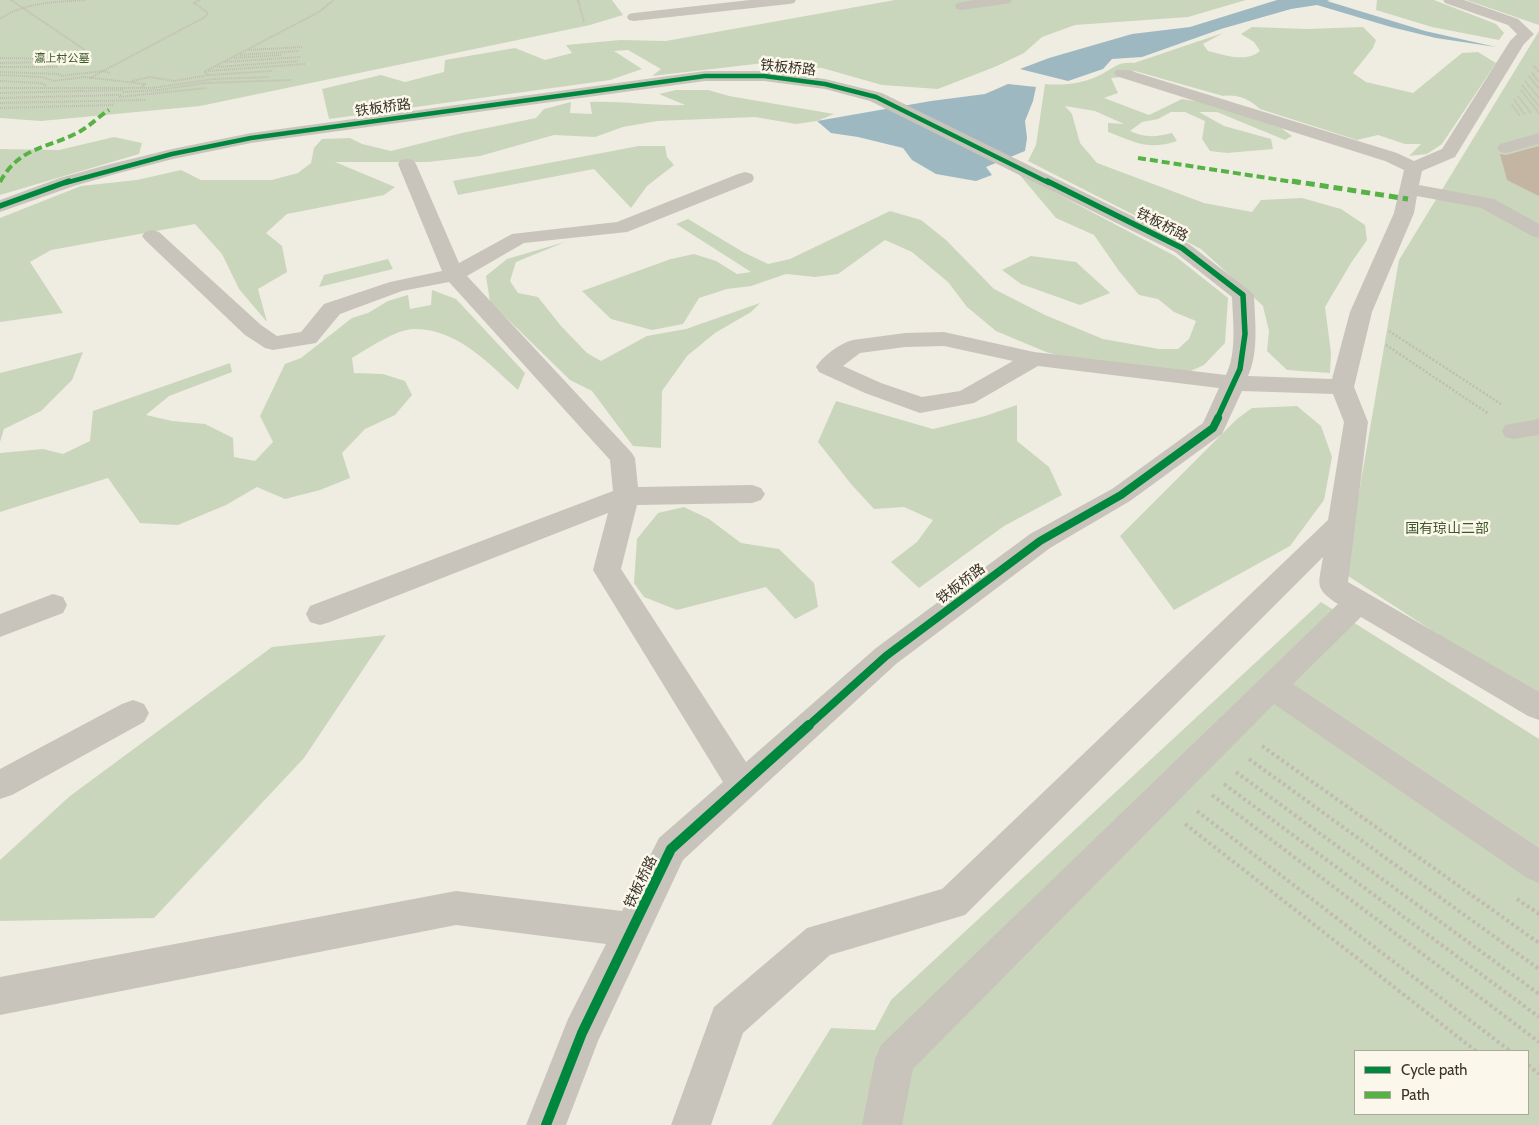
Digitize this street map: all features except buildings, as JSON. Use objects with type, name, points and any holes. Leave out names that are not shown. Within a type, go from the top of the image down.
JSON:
[{"type":"street","points":[[634,17],[789,0]]},
{"type":"street","points":[[962,6],[1005,0]]},
{"type":"street","points":[[1450,0],[1513,22],[1526,34],[1518,42],[1449,153],[1412,179],[1404,213],[1360,319],[1342,386],[1356,422],[1333,587],[1539,707]]},
{"type":"street","points":[[1122,73],[1391,157],[1412,179],[1487,203],[1539,232]]},
{"type":"street","name":"铁板桥路","points":[[0,206],[67,182],[113,169],[172,154],[251,138],[705,76],[764,76],[825,84],[876,97],[1182,248],[1243,295],[1245,334],[1240,370],[1214,428],[1122,495],[1040,542],[886,656],[671,850],[582,1033],[546,1125]]},
{"type":"street","points":[[1506,148],[1539,138]]},
{"type":"street","points":[[407,164],[454,275],[622,458],[626,496],[607,570],[743,784]]},
{"type":"street","points":[[152,236],[253,330],[273,343],[308,338],[332,309],[398,286],[454,275],[519,238],[620,228],[744,178]]},
{"type":"street","points":[[1034,359],[966,398],[920,405],[873,388],[827,367],[853,347],[905,340],[944,339],[1034,359],[1234,383],[1342,386]]},
{"type":"street","points":[[320,614],[626,496],[752,494]]},
{"type":"street","points":[[690,1125],[728,1021],[820,940],[952,903],[1341,523]]},
{"type":"street","points":[[882,1125],[895,1059],[1358,602]]},
{"type":"street","points":[[0,626],[53,605]]},
{"type":"street","points":[[1272,686],[1539,867]]},
{"type":"street","points":[[0,785],[133,713]]},
{"type":"street","points":[[0,996],[456,908],[632,930]]},
{"type":"path","points":[[12,0],[85,50]]},
{"type":"path","points":[[0,19],[4,15],[26,8],[86,0]]},
{"type":"path","points":[[90,78],[205,17],[208,13],[194,4],[200,0]]},
{"type":"path","points":[[204,72],[319,12],[334,0]]},
{"type":"path","points":[[578,0],[584,22]]},
{"type":"path","points":[[246,50],[303,47]]},
{"type":"path","points":[[237,55],[300,51]]},
{"type":"path","points":[[231,58],[281,55]]},
{"type":"path","points":[[222,63],[301,57]]},
{"type":"path","points":[[0,58],[64,59]]},
{"type":"path","points":[[214,67],[299,61]]},
{"type":"path","points":[[0,63],[64,62]]},
{"type":"path","points":[[204,72],[305,64]]},
{"type":"path","points":[[0,67],[57,68]]},
{"type":"path","points":[[0,73],[59,74],[61,76],[103,71],[110,73]]},
{"type":"path","points":[[129,82],[150,77],[174,81],[209,75],[272,71]]},
{"type":"path","points":[[204,72],[209,75]]},
{"type":"path","points":[[1526,72],[1539,89]]},
{"type":"path","points":[[0,73],[42,77],[54,81],[90,78],[145,84],[142,88]]},
{"type":"path","points":[[0,88],[152,88],[214,79],[269,77]]},
{"type":"path","points":[[1522,77],[1539,98]]},
{"type":"path","points":[[0,93],[160,90],[205,83],[291,80]]},
{"type":"path","points":[[1518,80],[1539,106]]},
{"type":"path","points":[[0,82],[41,83],[50,87]]},
{"type":"path","points":[[109,110],[127,87]]},
{"type":"path","points":[[0,98],[120,96],[207,88]]},
{"type":"path","points":[[1521,90],[1539,113]]},
{"type":"path","points":[[1515,93],[1533,115]]},
{"type":"path","points":[[1513,98],[1530,122]]},
{"type":"path","points":[[0,103],[145,100]]},
{"type":"path","points":[[1510,102],[1520,116]]},
{"type":"path","points":[[0,108],[113,105]]},
{"type":"path","points":[[1360,319],[1530,429]]},
{"type":"path","points":[[1360,319],[1530,429]]},
{"type":"path","points":[[1195,763],[1539,943]]},
{"type":"path","points":[[1195,763],[1539,969]]},
{"type":"path","points":[[1195,763],[1539,994]]},
{"type":"path","points":[[1195,763],[1539,1017]]},
{"type":"path","points":[[1195,763],[1539,1042]]},
{"type":"path","points":[[1195,763],[1475,1050]]},
{"type":"path","points":[[1195,763],[1509,1050]]},
{"type":"path","points":[[1529,1066],[1539,1074]]},
{"type":"green space","name":"瀛上村公墓","points":[[0,0],[612,0],[623,15],[590,25],[200,106],[41,121],[0,118]]},
{"type":"green space","points":[[895,0],[1246,0],[1188,17],[1075,25],[1042,37],[1024,53],[997,66],[938,89],[882,85],[822,68],[764,63],[652,76],[661,69],[628,50],[614,51],[642,69],[610,80],[329,119],[322,89],[381,75],[405,82],[444,72],[445,60],[515,48],[545,60],[572,53],[566,45],[620,40],[666,41]]},
{"type":"green space","points":[[1377,0],[1434,0],[1496,24],[1504,33],[1499,40],[1432,27],[1376,10]]},
{"type":"green space","points":[[1466,0],[1539,0],[1539,25]]},
{"type":"green space","points":[[1252,27],[1307,29],[1363,27],[1376,40],[1373,48],[1353,73],[1366,82],[1413,93],[1462,53],[1478,52],[1496,63],[1442,144],[1427,154],[1409,156],[1421,144],[1405,144],[1378,135],[1357,140],[1260,109],[1252,102],[1243,98],[1223,96],[1135,71],[1122,77],[1111,78],[1118,93],[1104,98],[1149,115],[1182,99],[1202,102],[1281,128],[1292,136],[1285,140],[1217,112],[1199,112],[1224,126],[1271,139],[1273,149],[1227,153],[1210,151],[1202,139],[1205,121],[1185,112],[1171,112],[1158,119],[1142,122],[1130,131],[1151,136],[1172,133],[1177,141],[1158,145],[1142,144],[1108,132],[1108,123],[1124,124],[1095,111],[1065,106],[1072,114],[1080,143],[1097,163],[1204,203],[1252,212],[1261,200],[1302,198],[1341,209],[1365,225],[1367,240],[1325,307],[1331,353],[1330,373],[1287,370],[1267,351],[1269,331],[1263,306],[1201,249],[1028,161],[1036,145],[1045,84],[1060,85],[1089,80],[1120,64],[1134,63],[1223,33],[1203,44],[1208,51],[1228,56],[1248,57],[1260,51],[1254,42],[1241,34]]},
{"type":"green space","name":"国有琼山二部","points":[[1539,31],[1539,700],[1345,574],[1399,260]]},
{"type":"green space","points":[[676,90],[708,90],[729,96],[834,114],[817,121],[796,124],[755,117],[657,121],[623,127],[595,137],[554,135],[480,156],[428,162],[335,162],[395,187],[384,195],[287,214],[266,233],[282,246],[287,272],[258,289],[267,322],[239,289],[222,254],[195,224],[51,250],[30,262],[63,313],[0,322],[0,218],[81,186],[137,180],[181,170],[201,180],[272,180],[298,173],[311,163],[314,148],[322,139],[350,138],[362,144],[391,151],[462,133],[536,118],[544,109],[571,102],[570,113],[592,114],[590,102],[685,105],[659,94]]},
{"type":"green space","points":[[114,137],[142,143],[139,154],[0,195],[0,149],[59,150]]},
{"type":"green space","points":[[639,146],[665,146],[667,157],[674,165],[647,186],[631,208],[594,169],[458,195],[453,181]]},
{"type":"green space","points":[[1018,173],[1175,256],[1228,298],[1225,343],[1204,365],[1184,374],[1120,373],[1046,352],[996,331],[967,307],[948,282],[912,252],[885,240],[838,274],[815,277],[786,274],[751,286],[727,289],[699,298],[683,324],[652,330],[611,319],[582,291],[671,259],[694,254],[716,261],[737,274],[751,272],[676,224],[688,219],[743,252],[768,264],[790,259],[890,211],[921,220],[946,240],[994,289],[1045,315],[1103,339],[1159,349],[1178,349],[1189,339],[1196,321],[1174,312],[1158,299],[1139,295],[1119,271],[1094,235],[1056,218]]},
{"type":"green space","points":[[565,242],[516,262],[510,281],[518,293],[538,297],[561,326],[587,353],[601,361],[647,336],[686,329],[760,303],[751,312],[715,333],[687,356],[662,391],[661,448],[633,446],[592,391],[570,380],[490,302],[486,276],[507,259]]},
{"type":"green space","points":[[1031,256],[1076,262],[1110,293],[1080,305],[1021,284],[1002,270]]},
{"type":"green space","points":[[388,259],[393,269],[319,287],[324,275]]},
{"type":"green space","points":[[432,290],[456,299],[525,373],[518,390],[484,359],[459,341],[431,331],[408,330],[383,340],[352,358],[354,373],[383,374],[405,381],[412,395],[395,415],[365,429],[342,453],[350,478],[320,490],[285,499],[257,487],[226,505],[178,525],[140,523],[108,478],[0,512],[0,453],[43,449],[63,454],[90,441],[93,411],[230,363],[232,372],[169,396],[146,415],[172,421],[205,424],[233,438],[234,457],[255,461],[273,442],[260,416],[285,364],[301,358],[352,318],[368,313],[388,301],[408,295],[410,309],[431,305]]},
{"type":"green space","points":[[83,352],[72,380],[41,411],[4,429],[0,442],[0,373]]},
{"type":"green space","points":[[836,401],[933,429],[985,416],[1017,405],[1017,441],[1049,467],[1062,495],[1004,526],[919,588],[891,562],[917,542],[933,520],[904,507],[874,509],[851,484],[818,442]]},
{"type":"green space","points":[[1297,406],[1321,426],[1332,457],[1324,500],[1290,546],[1174,610],[1120,536],[1237,419],[1252,408]]},
{"type":"green space","points":[[684,507],[709,519],[741,543],[779,549],[814,583],[818,607],[795,619],[766,587],[677,610],[644,597],[634,583],[637,539],[658,513]]},
{"type":"green space","points":[[1321,602],[1539,739],[1539,1125],[771,1125],[831,1028],[875,1030],[891,1000]]},
{"type":"green space","points":[[386,635],[304,758],[154,918],[0,921],[0,860],[70,796],[272,647]]},
{"type":"water","points":[[1277,0],[1330,0],[1327,1],[1425,31],[1496,47],[1436,38],[1317,5],[1291,9],[1221,29],[1142,57],[1112,59],[1103,69],[1068,81],[1020,69],[1049,58],[1132,34],[1190,27]]},
{"type":"water","points":[[1008,84],[1036,87],[1025,121],[1027,138],[1025,151],[986,167],[992,175],[976,181],[936,174],[912,160],[903,148],[858,137],[831,133],[817,121],[931,101],[985,94]]},
{"type":"marked path","points":[[0,182],[6,170],[23,155],[77,133],[109,110]]},
{"type":"marked path","points":[[1138,158],[1408,199]]},
{"type":"cycle path","points":[[0,206],[67,182],[113,169],[172,154],[251,138],[705,76],[764,76],[825,84],[876,97],[1182,248],[1243,295],[1245,334],[1240,369],[1213,428],[1121,495],[1040,541],[886,656],[671,849],[582,1033],[546,1125]]}]
